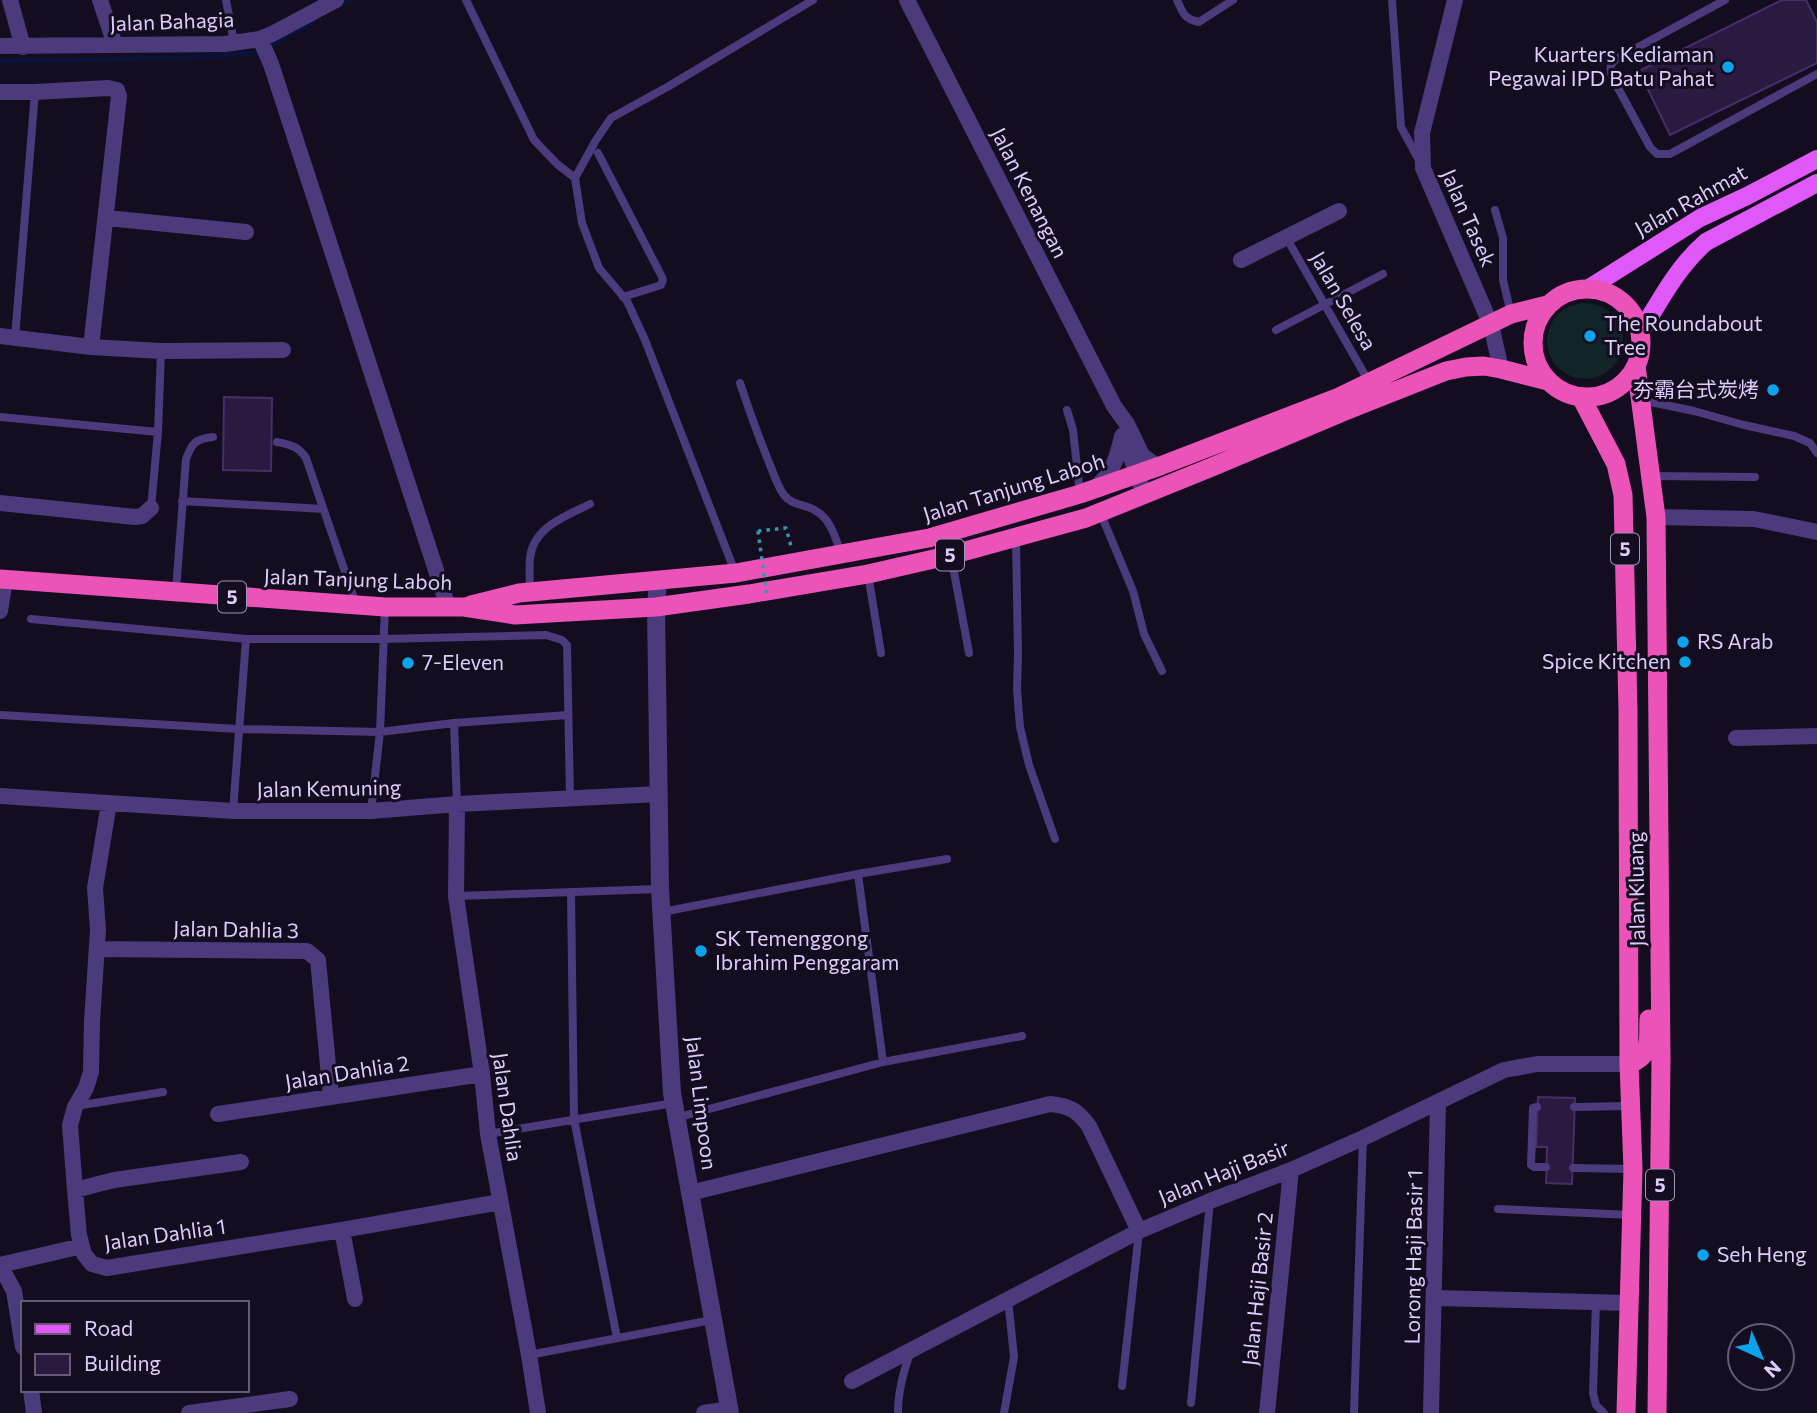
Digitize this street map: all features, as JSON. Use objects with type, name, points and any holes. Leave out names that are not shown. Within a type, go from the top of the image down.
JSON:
[{"type":"highway","name":"5","points":[[1548,305],[1560,295],[1574,289],[1589,288]]},
{"type":"highway","points":[[1589,288],[1617,297],[1636,319],[1640,333]]},
{"type":"highway","name":"Jalan Tanjung Laboh","points":[[456,607],[519,593],[736,573],[929,538],[1088,491],[1160,466],[1339,397],[1511,314],[1548,305]]},
{"type":"highway","points":[[1548,305],[1538,319],[1533,335],[1533,352],[1538,368],[1548,381]]},
{"type":"highway","name":"5","points":[[1636,366],[1640,333]]},
{"type":"highway","name":"Jalan Tanjung Laboh","points":[[3,580],[385,607],[456,607],[515,615],[656,607],[868,574],[951,555],[1086,518],[1446,371],[1484,366],[1548,381]]},
{"type":"highway","points":[[1581,397],[1598,396],[1613,390],[1626,380],[1636,366]]},
{"type":"highway","name":"Jalan Kluang","points":[[1636,366],[1656,517],[1661,1073],[1657,1413]]},
{"type":"highway","name":"5","points":[[1548,381],[1558,389],[1581,397]]},
{"type":"highway","name":"Jalan Kluang","points":[[1581,397],[1616,464],[1623,495],[1628,725],[1629,1064],[1633,1169],[1626,1413]]},
{"type":"highway","points":[[1629,1064],[1638,1061],[1647,1050],[1650,978],[1652,969],[1660,958]]},
{"type":"main road","name":"Jalan Rahmat","points":[[1589,288],[1700,218],[1817,159]]},
{"type":"main road","name":"Jalan Rahmat","points":[[1640,333],[1676,274],[1706,242],[1817,183]]},
{"type":"street","points":[[10,0],[23,47]]},
{"type":"street","points":[[100,0],[115,45]]},
{"type":"street","name":"Jalan Bahagia","points":[[0,46],[262,42],[336,0]]},
{"type":"street","name":"Jalan Kenangan","points":[[907,0],[1114,405],[1142,455],[1160,466]]},
{"type":"street","name":"Jalan Tasek","points":[[1455,0],[1422,133],[1423,168],[1492,325],[1501,369]]},
{"type":"street","points":[[262,42],[456,607]]},
{"type":"street","points":[[0,92],[108,88],[117,90],[120,101],[91,347]]},
{"type":"street","points":[[1241,260],[1339,211]]},
{"type":"street","points":[[107,218],[246,232]]},
{"type":"street","points":[[7,337],[91,347],[161,351],[283,350]]},
{"type":"street","name":"Jalan Kenangan","points":[[1114,405],[1144,494]]},
{"type":"street","name":"Jalan Kenangan","points":[[1088,491],[1106,478],[1115,465],[1122,433]]},
{"type":"street","points":[[0,503],[135,517],[142,516],[151,508]]},
{"type":"street","points":[[1656,517],[1754,519],[1816,529]]},
{"type":"street","points":[[0,611],[3,580]]},
{"type":"street","name":"Jalan Limpoon","points":[[658,581],[656,607],[660,889],[675,1110],[729,1411]]},
{"type":"street","points":[[1736,738],[1817,736]]},
{"type":"street","name":"Jalan Kemuning","points":[[0,796],[233,811],[371,811],[659,794]]},
{"type":"street","name":"Jalan Dahlia 1","points":[[109,803],[95,888],[99,930],[91,1072],[70,1125],[82,1246],[84,1254],[92,1264],[107,1268],[500,1202]]},
{"type":"street","name":"Jalan Dahlia","points":[[457,804],[456,896],[488,1134],[530,1355],[538,1413]]},
{"type":"street","name":"Jalan Dahlia 3","points":[[97,949],[307,951],[318,961],[331,1097]]},
{"type":"street","name":"Jalan Haji Basir","points":[[852,1381],[1139,1231],[1291,1170],[1504,1070],[1536,1064],[1629,1064]]},
{"type":"street","name":"Jalan Dahlia 2","points":[[218,1114],[482,1074]]},
{"type":"street","name":"Lorong Haji Basir 1","points":[[1431,1413],[1438,1102]]},
{"type":"street","points":[[690,1193],[1050,1104],[1073,1109],[1089,1126],[1139,1231]]},
{"type":"street","points":[[75,1190],[114,1180],[241,1162]]},
{"type":"street","name":"Jalan Haji Basir 2","points":[[1267,1413],[1291,1170]]},
{"type":"street","points":[[342,1230],[355,1299]]},
{"type":"street","points":[[21,1333],[15,1291],[0,1265],[82,1246]]},
{"type":"street","points":[[1434,1298],[1629,1303]]},
{"type":"street","points":[[30,1392],[34,1413]]},
{"type":"street","points":[[190,1413],[290,1399]]},
{"type":"street","points":[[704,1413],[729,1411]]},
{"type":"lane","points":[[226,0],[233,42]]},
{"type":"lane","points":[[466,0],[534,140],[575,178]]},
{"type":"lane","points":[[736,573],[645,340],[623,297],[599,268],[582,223],[575,178],[611,118],[813,0]]},
{"type":"lane","points":[[1177,0],[1184,15],[1199,22],[1233,0]]},
{"type":"lane","points":[[1392,0],[1401,127],[1423,168]]},
{"type":"lane","points":[[1725,0],[1612,63],[1612,77],[1650,147],[1657,153],[1670,154],[1817,74]]},
{"type":"lane","points":[[7,337],[35,92]]},
{"type":"lane","points":[[598,153],[663,277],[661,285],[623,297]]},
{"type":"lane","points":[[1495,210],[1503,237],[1503,280],[1511,314]]},
{"type":"lane","name":"Jalan Selesa","points":[[1286,237],[1369,382]]},
{"type":"lane","points":[[1276,330],[1384,274]]},
{"type":"lane","points":[[151,508],[158,432],[161,351]]},
{"type":"lane","points":[[740,383],[784,495],[792,502],[821,514],[834,535],[841,554]]},
{"type":"lane","points":[[1641,400],[1794,436],[1810,443],[1817,453]]},
{"type":"lane","points":[[1067,410],[1088,491]]},
{"type":"lane","points":[[0,417],[158,432]]},
{"type":"lane","points":[[175,593],[186,459],[193,443],[213,437]]},
{"type":"lane","points":[[277,442],[294,445],[306,458],[357,605]]},
{"type":"lane","points":[[1651,476],[1755,477]]},
{"type":"lane","points":[[182,501],[323,509]]},
{"type":"lane","points":[[530,592],[530,556],[535,541],[552,523],[590,504]]},
{"type":"lane","points":[[1100,512],[1133,591],[1144,634],[1162,671]]},
{"type":"lane","points":[[1016,537],[1017,690],[1020,727],[1029,765],[1055,839]]},
{"type":"lane","points":[[951,555],[969,653]]},
{"type":"lane","points":[[868,574],[881,653]]},
{"type":"lane","points":[[371,811],[380,732],[385,607]]},
{"type":"lane","points":[[30,619],[246,639],[546,635],[567,645],[570,798]]},
{"type":"lane","points":[[233,811],[246,639]]},
{"type":"lane","points":[[0,715],[238,729],[380,732],[454,723],[568,715]]},
{"type":"lane","points":[[454,723],[457,804]]},
{"type":"lane","points":[[662,912],[947,859]]},
{"type":"lane","points":[[858,874],[883,1062]]},
{"type":"lane","points":[[456,896],[660,889]]},
{"type":"lane","points":[[571,892],[574,1119],[617,1338]]},
{"type":"lane","points":[[488,1134],[574,1119],[675,1110],[883,1062],[1022,1036]]},
{"type":"lane","points":[[75,1107],[163,1092]]},
{"type":"lane","points":[[1574,1107],[1632,1106]]},
{"type":"lane","points":[[1537,1107],[1533,1108],[1531,1165],[1546,1167]]},
{"type":"lane","points":[[1354,1413],[1363,1138]]},
{"type":"lane","points":[[1573,1168],[1633,1169]]},
{"type":"lane","points":[[1191,1403],[1210,1201]]},
{"type":"lane","points":[[1498,1209],[1632,1215]]},
{"type":"lane","points":[[1122,1386],[1139,1231]]},
{"type":"lane","points":[[1004,1413],[1014,1357],[1009,1299]]},
{"type":"lane","points":[[1596,1302],[1592,1393],[1596,1405],[1604,1413]]},
{"type":"lane","points":[[530,1355],[712,1320]]},
{"type":"lane","points":[[898,1413],[898,1397],[911,1351]]},
{"type":"path","points":[[767,597],[758,531],[786,528]]},
{"type":"green space","points":[[1578,303],[1592,303],[1606,309],[1617,320],[1623,341],[1620,356],[1612,368],[1592,379],[1578,379],[1564,373],[1553,362],[1547,348],[1547,334],[1553,320],[1564,309]]},
{"type":"building","name":"Kuarters Kediaman Pegawai IPD Batu Pahat","points":[[1782,0],[1806,0],[1817,22],[1817,63],[1670,135],[1639,71]]},
{"type":"building","points":[[224,397],[272,398],[271,471],[223,470]]},
{"type":"building","points":[[1538,1097],[1575,1098],[1572,1184],[1546,1183],[1547,1147],[1536,1147]]},
{"type":"waterway","points":[[337,7],[350,0]]},
{"type":"waterway","points":[[0,61],[184,58],[257,53],[314,21]]},
{"type":"place","name":"Kuarters Kediaman Pegawai IPD Batu Pahat","points":[[1728,67]]},
{"type":"place","name":"The Roundabout Tree","points":[[1590,336]]},
{"type":"place","name":"夯霸台式炭烤","points":[[1773,390]]},
{"type":"place","name":"RS Arab","points":[[1683,642]]},
{"type":"place","name":"Spice Kitchen","points":[[1685,662]]},
{"type":"place","name":"7-Eleven","points":[[408,663]]},
{"type":"place","name":"SK Temenggong Ibrahim Penggaram","points":[[701,951]]},
{"type":"place","name":"Seh Heng","points":[[1703,1255]]}]
